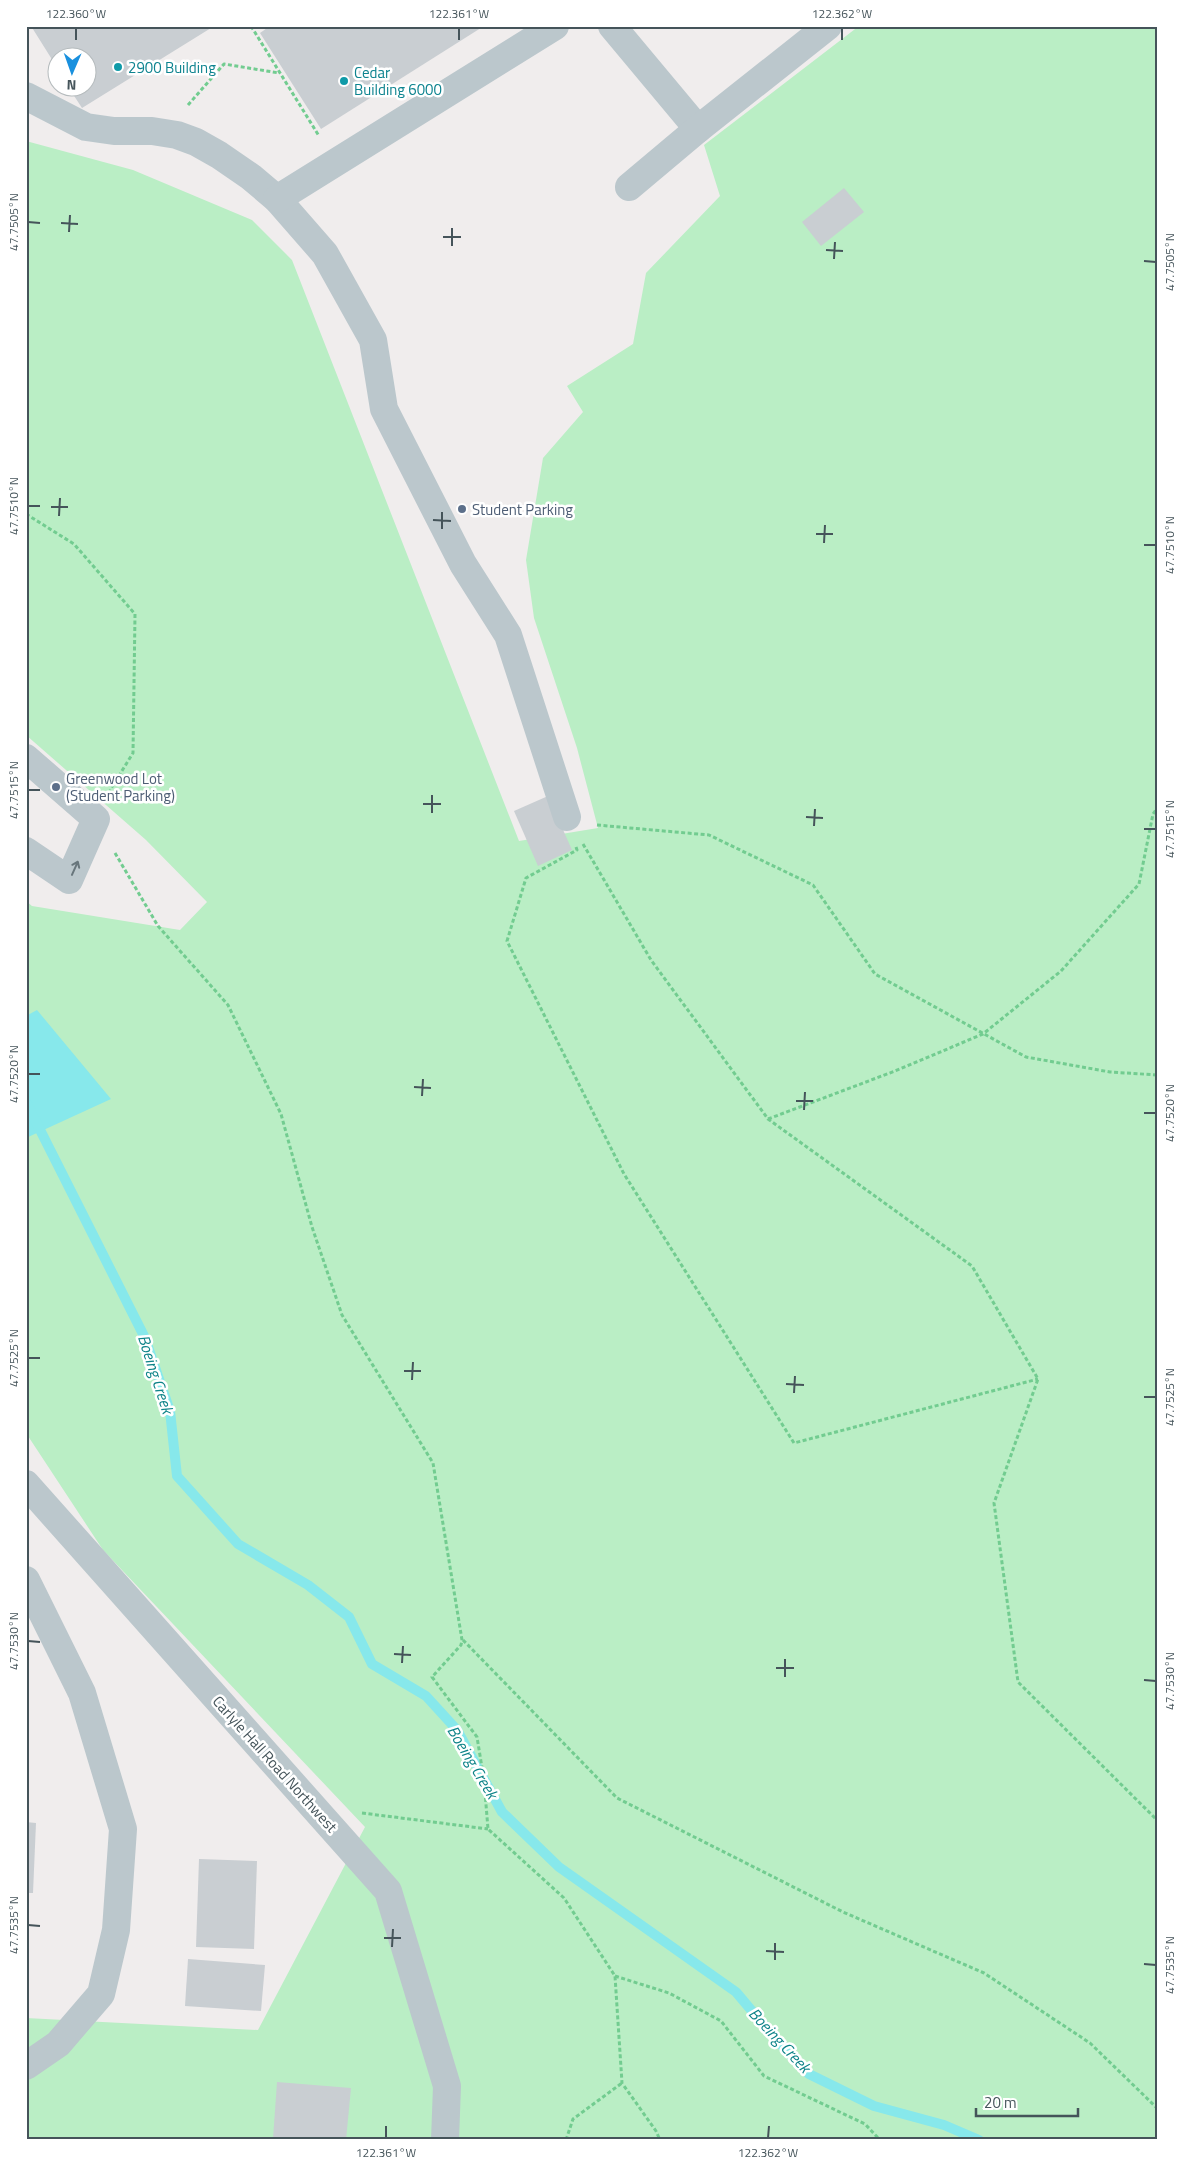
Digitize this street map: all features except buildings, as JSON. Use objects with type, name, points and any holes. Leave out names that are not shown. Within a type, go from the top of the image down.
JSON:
[{"type":"street","points":[[277,199],[555,26]]},
{"type":"street","points":[[612,26],[698,129]]},
{"type":"street","points":[[629,187],[698,129],[826,27]]},
{"type":"street","points":[[26,96],[86,126],[114,131],[152,130],[177,135],[196,142],[227,160],[277,199],[326,254],[373,340],[384,410],[463,564],[508,635],[567,817]]},
{"type":"street","points":[[26,758],[96,820],[69,880],[26,850]]},
{"type":"street","name":"Carlyle Hall Road Northwest","points":[[26,1484],[388,1891],[447,2086],[445,2140]]},
{"type":"street","points":[[26,1580],[82,1693],[123,1829],[116,1930],[101,1994],[58,2044],[26,2066]]},
{"type":"path","points":[[251,26],[322,143]]},
{"type":"path","points":[[184,109],[224,64],[279,73]]},
{"type":"path","points":[[26,514],[74,544],[135,614],[133,753],[116,778],[96,820],[158,926],[228,1005],[281,1114],[312,1227],[342,1315],[433,1463],[462,1640],[461,1645],[432,1677],[477,1737],[484,1780],[488,1829]]},
{"type":"path","points":[[768,1120],[983,1034],[1061,971],[1139,884],[1153,814],[1158,807]]},
{"type":"path","points":[[567,817],[601,826],[709,835],[813,885],[875,974],[1026,1058],[1110,1072],[1158,1076]]},
{"type":"path","points":[[567,817],[651,960],[768,1120],[972,1266],[1038,1379],[994,1503],[1018,1682],[1158,1821]]},
{"type":"path","points":[[567,817],[577,850],[526,878],[507,941],[624,1174],[794,1443],[1038,1379]]},
{"type":"path","points":[[462,1640],[617,1798],[843,1912],[984,1973],[1090,2043],[1158,2109]]},
{"type":"path","points":[[332,1828],[355,1812],[488,1829],[564,1898],[615,1976],[622,2083],[656,2131],[660,2140]]},
{"type":"path","points":[[615,1976],[669,1993],[721,2020],[764,2076],[866,2124],[880,2140]]},
{"type":"path","points":[[566,2140],[573,2119],[622,2083]]},
{"type":"green space","points":[[859,26],[1158,26],[1158,2140],[26,2140],[26,2018],[258,2030],[365,1827],[103,1550],[26,1433],[26,901],[32,906],[180,930],[207,902],[146,840],[26,735],[26,141],[133,170],[252,220],[292,260],[519,841],[598,828],[577,748],[534,618],[526,560],[543,458],[583,412],[567,386],[633,344],[646,273],[720,196],[704,145]]},
{"type":"water","points":[[37,1010],[111,1099],[26,1138],[26,1016]]},
{"type":"waterway","name":"Boeing Creek","points":[[26,1102],[145,1338],[170,1411],[177,1476],[238,1544],[308,1585],[349,1617],[372,1664],[426,1696],[457,1730],[502,1812],[559,1867],[736,1992],[774,2037],[809,2074],[874,2106],[944,2125],[979,2140]]},
{"type":"place","name":"2900 Building","points":[[118,67]]},
{"type":"place","name":"Cedar Building 6000","points":[[344,81]]},
{"type":"place","name":"Student Parking","points":[[462,509]]},
{"type":"place","name":"Greenwood Lot (Student Parking)","points":[[56,787]]}]
